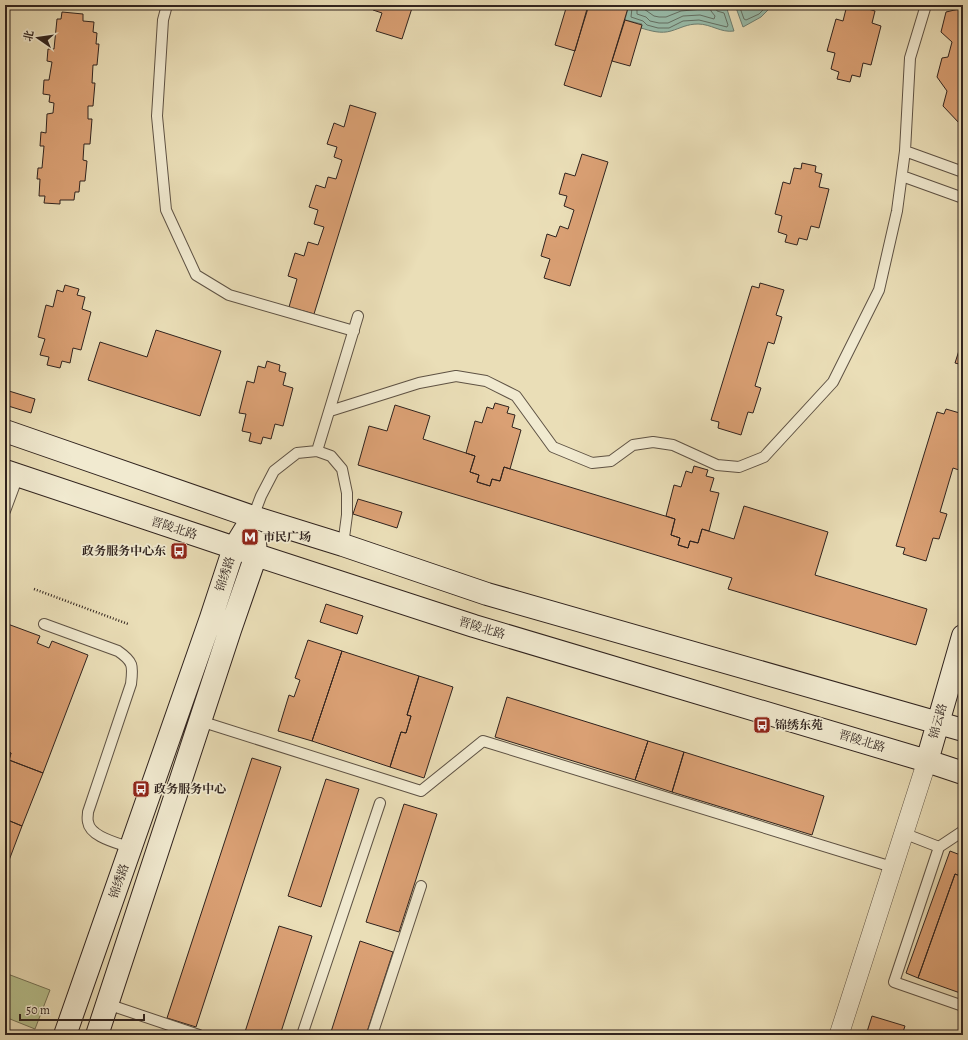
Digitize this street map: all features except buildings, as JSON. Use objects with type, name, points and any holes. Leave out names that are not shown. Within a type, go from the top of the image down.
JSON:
[{"type":"main road","points":[[5,431],[253,517],[343,545],[487,594],[963,730]]},
{"type":"main road","name":"晋陵北路","points":[[12,473],[256,556],[474,626],[963,773]]},
{"type":"main road","name":"锦绣路","points":[[65,1035],[234,548],[253,517]]},
{"type":"main road","name":"锦绣路","points":[[97,1035],[200,720],[256,556],[253,517]]},
{"type":"main road","name":"锦云路","points":[[927,761],[963,636]]},
{"type":"street","points":[[839,1035],[927,761]]},
{"type":"lane","points":[[167,5],[163,20],[157,116],[166,210],[196,275],[229,295],[354,331]]},
{"type":"lane","points":[[330,411],[419,383],[456,376],[486,381],[516,396],[553,447],[592,463],[611,461],[633,446],[653,442],[673,445],[717,465],[739,467],[764,456],[833,382],[879,290],[897,212],[902,176],[905,151],[910,58],[926,5]]},
{"type":"lane","points":[[905,151],[963,172]]},
{"type":"lane","points":[[902,176],[963,198]]},
{"type":"lane","points":[[318,451],[358,316]]},
{"type":"lane","points":[[253,517],[261,496],[274,471],[297,453],[318,451],[331,456],[342,469],[347,493],[347,515],[343,545]]},
{"type":"lane","points":[[5,511],[12,473]]},
{"type":"lane","points":[[44,624],[118,651],[128,658],[133,668],[131,684],[88,812],[88,823],[91,831],[99,836],[131,848]]},
{"type":"lane","points":[[200,720],[422,791],[483,741],[892,867]]},
{"type":"lane","points":[[302,1035],[380,803]]},
{"type":"lane","points":[[963,831],[939,847],[894,982],[963,1006]]},
{"type":"lane","points":[[903,833],[939,847]]},
{"type":"lane","points":[[372,1035],[421,886]]},
{"type":"lane","points":[[107,1004],[199,1035]]},
{"type":"path","points":[[34,589],[128,624]]},
{"type":"shaded area","points":[[5,973],[50,990],[35,1029],[5,1017]]},
{"type":"water","points":[[620,5],[719,5],[720,8],[726,6],[734,31],[725,31],[703,24],[694,24],[667,32],[652,31],[641,28],[642,24],[625,20],[628,8]]},
{"type":"water","points":[[735,5],[773,5],[761,17],[743,27]]},
{"type":"place","name":"市民广场","points":[[250,537]]},
{"type":"place","name":"政务服务中心东","points":[[179,551]]},
{"type":"place","name":"锦绣东苑","points":[[762,725]]},
{"type":"place","name":"政务服务中心","points":[[141,789]]}]
